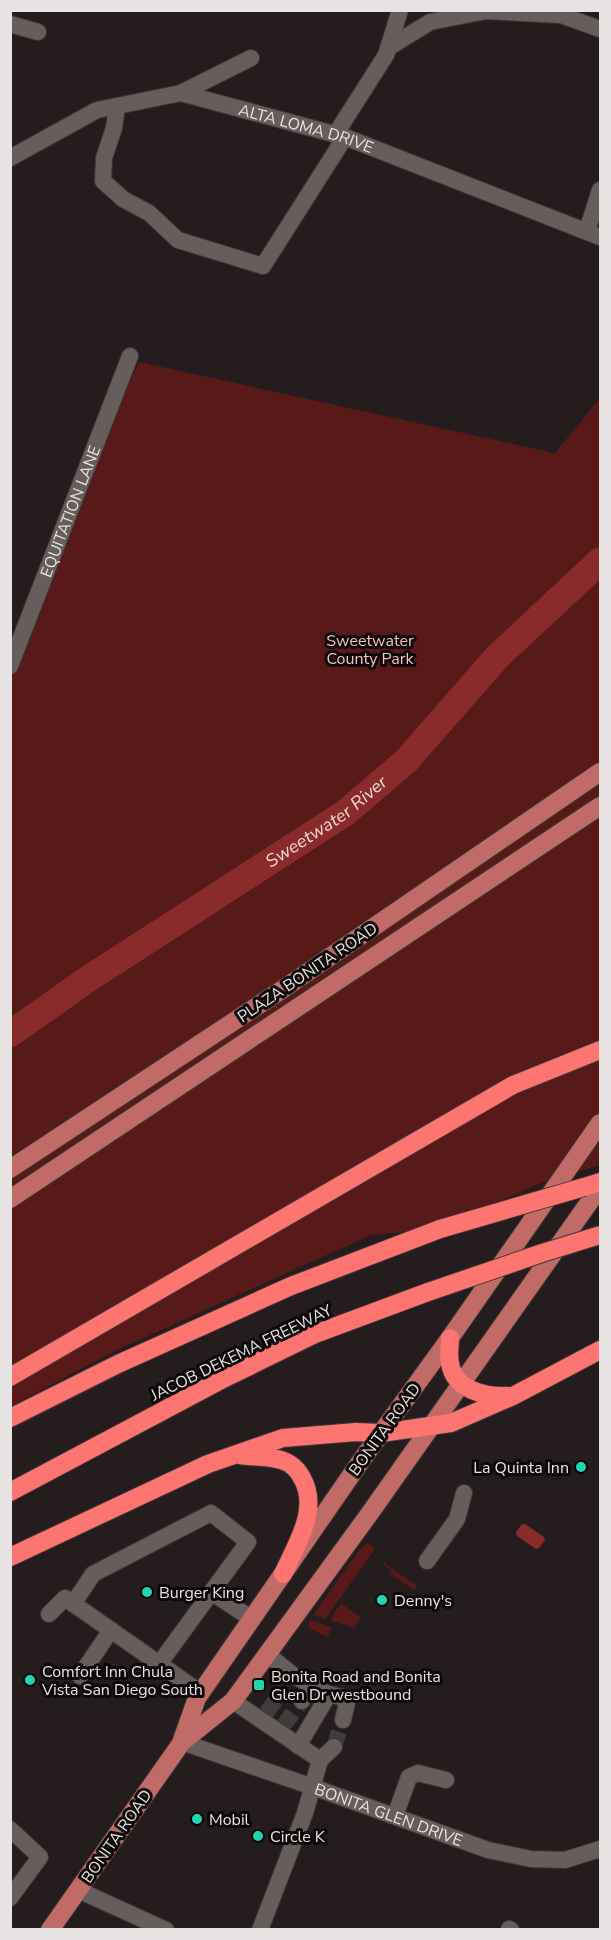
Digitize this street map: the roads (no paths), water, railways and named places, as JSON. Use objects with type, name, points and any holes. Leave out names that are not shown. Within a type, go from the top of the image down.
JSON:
[{"type":"highway","points":[[10,1377],[513,1085],[599,1052]]},
{"type":"highway","points":[[10,1418],[118,1364],[291,1286],[440,1229],[600,1185]]},
{"type":"highway","name":"JACOB DEKEMA FREEWAY","points":[[10,1492],[221,1380],[315,1334],[542,1252],[600,1235]]},
{"type":"highway","points":[[450,1338],[450,1363],[454,1376],[461,1384],[495,1397],[513,1396]]},
{"type":"highway","points":[[10,1557],[208,1464],[235,1454],[283,1438],[356,1432],[381,1433],[451,1423],[513,1396],[600,1350]]},
{"type":"highway","points":[[235,1454],[280,1460],[292,1465],[301,1475],[308,1489],[308,1516],[283,1574]]},
{"type":"main road","name":"PLAZA BONITA ROAD","points":[[10,1169],[283,989],[600,771]]},
{"type":"main road","name":"PLAZA BONITA ROAD","points":[[10,1199],[600,806]]},
{"type":"main road","name":"BONITA ROAD","points":[[50,1929],[182,1742],[201,1693],[600,1123]]},
{"type":"main road","name":"BONITA ROAD","points":[[182,1742],[233,1701],[364,1522],[600,1185]]},
{"type":"street","points":[[117,105],[114,129],[104,158],[103,181],[123,199],[149,213],[178,240],[263,266],[386,55],[400,10]]},
{"type":"street","points":[[388,48],[430,22],[486,11],[561,15],[600,29]]},
{"type":"street","points":[[10,24],[38,32]]},
{"type":"street","points":[[180,93],[251,58]]},
{"type":"street","name":"ALTA LOMA DRIVE","points":[[10,158],[97,110],[180,93],[340,136],[594,234]]},
{"type":"street","points":[[594,234],[600,190]]},
{"type":"street","name":"EQUITATION LANE","points":[[10,666],[130,356]]},
{"type":"street","points":[[427,1561],[457,1519],[464,1493]]},
{"type":"street","points":[[73,1604],[93,1574],[211,1513],[248,1542],[159,1664]]},
{"type":"street","points":[[211,1592],[252,1619]]},
{"type":"street","points":[[49,1614],[65,1598],[201,1693]]},
{"type":"street","points":[[80,1676],[111,1630]]},
{"type":"street","points":[[267,1654],[289,1682],[312,1685],[347,1703],[343,1720]]},
{"type":"street","points":[[302,1701],[312,1685]]},
{"type":"street","points":[[298,1746],[336,1696]]},
{"type":"street","points":[[233,1701],[263,1716],[281,1729],[298,1746],[320,1760]]},
{"type":"street","name":"BONITA GLEN DRIVE","points":[[182,1742],[314,1786],[488,1850],[531,1859],[565,1860],[600,1850]]},
{"type":"street","points":[[260,1929],[314,1786],[320,1760],[334,1747]]},
{"type":"street","points":[[395,1816],[409,1777],[418,1773],[446,1780]]},
{"type":"street","points":[[10,1829],[40,1857],[10,1898]]},
{"type":"street","points":[[78,1890],[166,1929]]},
{"type":"waterway","name":"Sweetwater River","points":[[10,1034],[88,979],[345,813],[406,761],[498,656],[600,561]]},
{"type":"tunnel","points":[[266,1713],[284,1689]]},
{"type":"tunnel","points":[[283,1726],[302,1701]]},
{"type":"tunnel","points":[[334,1747],[343,1720]]},
{"type":"place","name":"La Quinta Inn","points":[[581,1467]]},
{"type":"place","name":"Burger King","points":[[147,1592]]},
{"type":"place","name":"Denny's","points":[[382,1600]]},
{"type":"place","name":"Comfort Inn Chula Vista San Diego South","points":[[30,1680]]},
{"type":"place","name":"Bonita Road and Bonita Glen Dr westbound","points":[[259,1685]]},
{"type":"place","name":"Mobil","points":[[197,1819]]},
{"type":"place","name":"Circle K","points":[[258,1836]]},
{"type":"park label","name":"Sweetwater County Park","points":[[370,649]]}]
